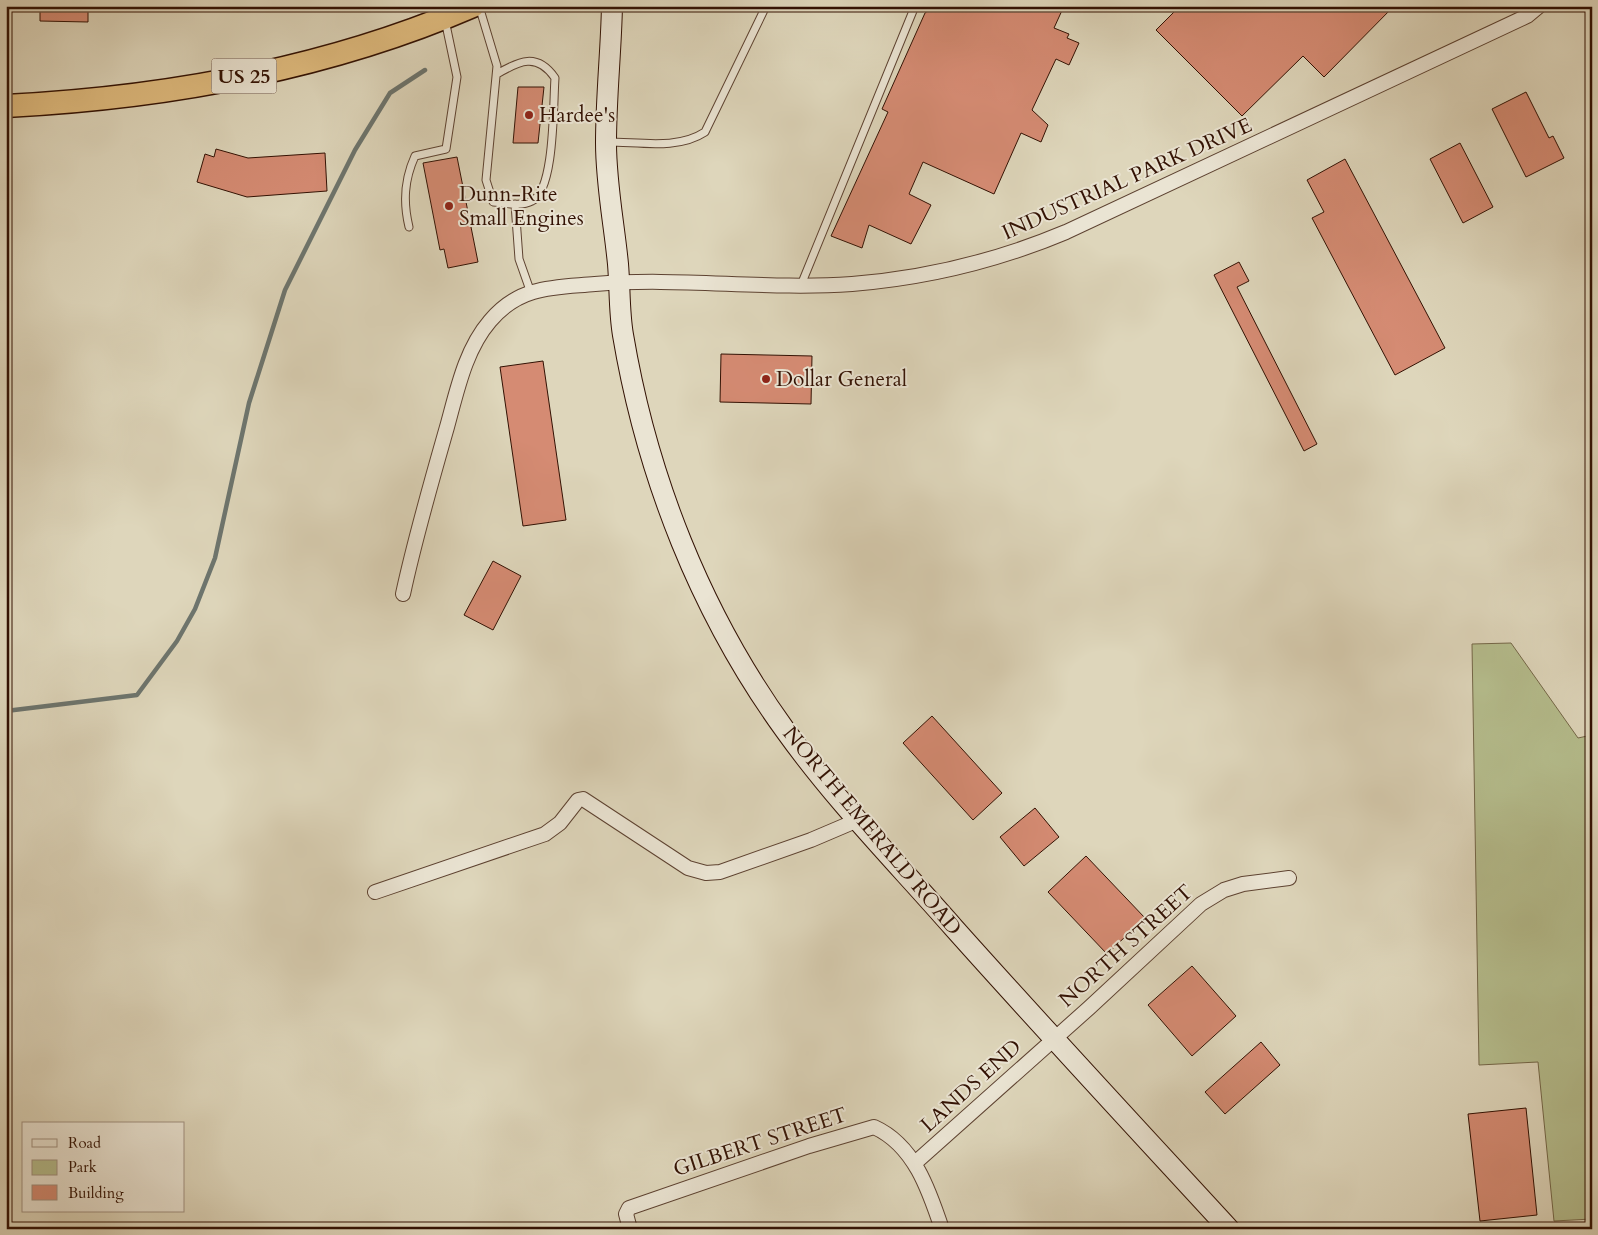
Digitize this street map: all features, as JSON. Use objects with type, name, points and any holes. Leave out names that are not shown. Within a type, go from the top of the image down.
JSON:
[{"type":"highway","name":"US 25","points":[[6,106],[122,96],[216,82],[300,63],[383,39],[473,6]]},
{"type":"main road","name":"NORTH EMERALD ROAD","points":[[612,6],[606,142],[608,187],[615,233],[622,331],[640,417],[656,472],[691,566],[720,626],[752,682],[787,733],[858,820],[1053,1040],[1229,1229]]},
{"type":"street","name":"INDUSTRIAL PARK DRIVE","points":[[403,594],[418,525],[468,357],[480,334],[500,310],[531,293],[552,288],[619,282],[659,281],[801,286],[850,284],[924,276],[992,260],[1026,249],[1527,16],[1537,8]]},
{"type":"street","points":[[375,892],[545,834],[560,823],[578,800],[583,799],[688,868],[706,873],[729,869],[811,840],[858,820]]},
{"type":"street","name":"NORTH STREET","points":[[1053,1040],[1208,898],[1243,884],[1289,878]]},
{"type":"street","name":"LANDS END","points":[[915,1163],[1053,1040]]},
{"type":"street","name":"GILBERT STREET","points":[[630,1229],[626,1214],[628,1208],[869,1127],[881,1130],[915,1163]]},
{"type":"street","points":[[915,1163],[930,1192],[942,1229]]},
{"type":"lane","points":[[480,6],[497,66],[486,180],[493,202],[525,204],[540,195],[548,176],[555,78],[549,70],[530,60],[516,62],[497,74]]},
{"type":"lane","points":[[606,142],[678,143],[693,140],[705,132],[766,6]]},
{"type":"lane","points":[[801,286],[915,6]]},
{"type":"lane","points":[[409,227],[405,210],[408,171],[415,156],[446,149],[453,111],[457,77],[444,17]]},
{"type":"lane","points":[[515,204],[520,259],[531,293]]},
{"type":"green space","points":[[1511,643],[1578,738],[1592,735],[1592,1219],[1554,1221],[1538,1062],[1479,1065],[1472,644]]},
{"type":"building","points":[[40,6],[88,6],[88,22],[40,21]]},
{"type":"building","points":[[934,6],[1064,6],[1054,28],[1069,34],[1067,38],[1079,43],[1069,65],[1056,59],[1032,110],[1048,125],[1041,142],[1021,133],[994,194],[923,162],[909,194],[931,205],[911,244],[869,225],[862,248],[831,236],[888,112],[882,109],[925,13]]},
{"type":"building","points":[[1180,6],[1394,6],[1324,77],[1303,56],[1242,116],[1156,30]]},
{"type":"building","name":"Hardee's","points":[[518,87],[544,87],[538,143],[513,143]]},
{"type":"building","points":[[1526,92],[1549,138],[1553,136],[1564,158],[1526,177],[1492,109]]},
{"type":"building","points":[[1460,143],[1493,207],[1463,223],[1430,159]]},
{"type":"building","points":[[216,149],[248,158],[325,153],[327,191],[247,197],[197,182],[205,154],[214,157]]},
{"type":"building","name":"Dunn-Rite Small Engines","points":[[457,157],[478,262],[448,268],[444,249],[440,250],[423,163]]},
{"type":"building","points":[[1345,159],[1445,348],[1395,375],[1312,218],[1324,212],[1307,180]]},
{"type":"building","points":[[1239,262],[1249,281],[1237,287],[1317,444],[1304,451],[1214,275]]},
{"type":"building","name":"Dollar General","points":[[721,354],[812,356],[811,404],[720,402]]},
{"type":"building","points":[[543,361],[566,520],[523,526],[500,367]]},
{"type":"building","points":[[493,561],[521,576],[493,630],[464,615]]},
{"type":"building","points":[[932,716],[1002,793],[973,820],[903,743]]},
{"type":"building","points":[[1035,808],[1059,837],[1024,866],[1000,837]]},
{"type":"building","points":[[1086,856],[1145,918],[1107,954],[1048,892]]},
{"type":"building","points":[[1192,966],[1236,1016],[1192,1056],[1148,1005]]},
{"type":"building","points":[[1261,1042],[1280,1065],[1225,1114],[1205,1092]]},
{"type":"building","points":[[1526,1108],[1537,1215],[1480,1221],[1468,1114]]},
{"type":"waterway","points":[[6,711],[137,695],[177,641],[195,609],[215,558],[249,403],[285,290],[355,150],[390,93],[425,70]]},
{"type":"place","name":"Hardee's","points":[[529,115]]},
{"type":"place","name":"Dunn-Rite Small Engines","points":[[449,206]]},
{"type":"place","name":"Dollar General","points":[[766,379]]}]
